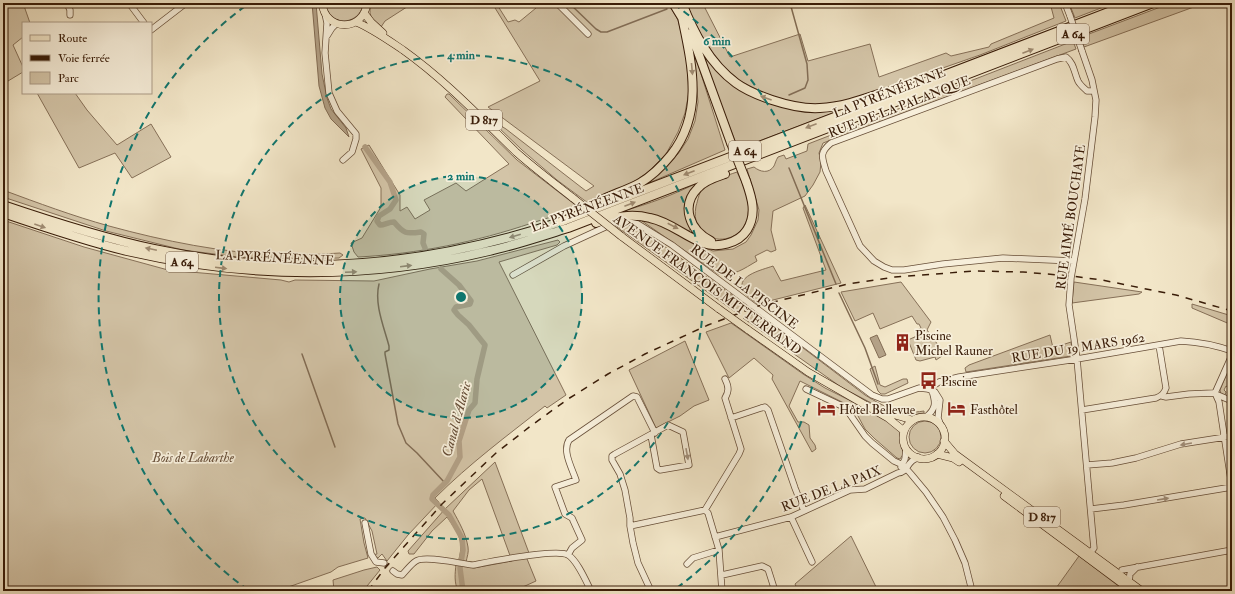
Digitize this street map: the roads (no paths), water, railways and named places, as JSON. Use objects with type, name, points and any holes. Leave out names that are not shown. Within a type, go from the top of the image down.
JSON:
[{"type":"highway","points":[[673,3],[685,17],[707,53],[721,69],[736,83],[758,95],[780,103],[805,108],[819,108],[855,102],[904,86],[913,87]]},
{"type":"highway","points":[[578,215],[593,203],[641,182],[653,174],[678,146],[688,125],[693,98],[691,61],[682,3]]},
{"type":"highway","name":"LA PYRÉNÉENNE","points":[[3,205],[84,232],[156,250],[236,262],[284,265],[329,265],[367,263],[436,254],[500,240],[543,228],[1132,3]]},
{"type":"highway","name":"LA PYRÉNÉENNE","points":[[3,213],[83,239],[126,250],[156,257],[236,270],[329,273],[367,271],[410,266],[489,251],[568,228],[1153,3]]},
{"type":"highway","points":[[568,228],[582,228],[609,218],[634,215],[652,218],[670,224],[703,243],[710,245],[723,244],[735,240],[742,236],[746,231],[752,220],[753,206],[750,193],[685,17]]},
{"type":"highway","points":[[723,244],[705,238],[699,234],[691,223],[689,206],[692,195],[699,187],[708,181],[746,164],[754,157]]},
{"type":"main road","points":[[322,3],[324,14],[328,19],[336,24],[346,25],[356,22],[364,13],[367,3]]},
{"type":"main road","name":"AVENUE FRANÇOIS MITTERRAND","points":[[364,13],[371,22],[394,44]]},
{"type":"main road","name":"AVENUE FRANÇOIS MITTERRAND","points":[[356,22],[394,44],[419,61],[460,96],[518,153],[621,236],[719,309],[808,372],[888,418],[904,431]]},
{"type":"main road","name":"AVENUE FRANÇOIS MITTERRAND","points":[[870,407],[912,420]]},
{"type":"main road","points":[[926,417],[932,419],[941,426],[944,441],[937,454],[924,458],[913,455],[906,448],[904,443],[904,431],[912,420],[926,417]]},
{"type":"main road","name":"D 817","points":[[944,441],[955,454],[1142,591]]},
{"type":"main road","name":"D 817","points":[[937,454],[953,458],[1132,591]]},
{"type":"street","points":[[67,3],[70,10],[70,15]]},
{"type":"street","points":[[129,3],[143,22]]},
{"type":"street","points":[[152,29],[186,3]]},
{"type":"street","points":[[557,3],[588,34]]},
{"type":"street","name":"RUE AIMÉ BOUCHAYE","points":[[1065,3],[1088,67],[1096,100],[1085,199],[1071,278],[1069,306],[1077,359],[1094,538],[1094,548],[1090,553]]},
{"type":"street","points":[[324,14],[327,23],[325,53],[329,93],[337,111],[356,134],[356,140],[352,152],[343,160]]},
{"type":"street","points":[[326,38],[328,33],[336,24]]},
{"type":"street","name":"RUE DE LA PALANQUE","points":[[1074,261],[1004,258],[950,263],[904,270],[884,268],[874,261],[860,246],[826,171],[822,152],[824,148],[831,143],[1057,59],[1066,57],[1069,59],[1073,65],[1078,80],[1083,87],[1087,91],[1094,91]]},
{"type":"street","name":"RUE DE LA PISCINE","points":[[513,275],[564,246],[614,223],[628,222],[638,224],[672,245],[872,395],[882,399],[888,399],[919,388],[930,390]]},
{"type":"street","name":"RUE DU 19 MARS 1962","points":[[930,390],[939,382],[959,377],[1181,341],[1220,346],[1232,351]]},
{"type":"street","points":[[1159,345],[1166,388],[1162,396]]},
{"type":"street","points":[[1091,509],[1124,506],[1232,487],[1219,402],[1216,393],[1232,355]]},
{"type":"street","points":[[941,426],[938,418],[940,400],[938,389],[946,382],[959,377]]},
{"type":"street","points":[[630,526],[705,510],[741,449],[725,398],[728,391],[728,386],[725,380]]},
{"type":"street","points":[[806,389],[844,407],[850,413],[865,436],[894,461],[905,467],[926,492],[943,517],[960,552],[965,563],[972,591]]},
{"type":"street","points":[[930,390],[937,394],[940,400]]},
{"type":"street","points":[[926,417],[932,412],[935,406],[935,401],[930,390]]},
{"type":"street","points":[[1082,410],[1162,396],[1189,394],[1216,393],[1232,401]]},
{"type":"street","points":[[568,555],[572,548],[582,540],[572,518],[564,514],[555,487],[576,480],[566,452],[566,444],[569,440],[634,396],[637,397],[653,434],[657,468],[660,470],[688,466],[689,464],[683,432],[668,425],[653,434],[612,456],[612,460],[620,474],[625,490],[630,518],[632,543],[638,563],[651,591]]},
{"type":"street","points":[[731,418],[761,408],[768,410],[804,511]]},
{"type":"street","points":[[1087,465],[1112,463],[1143,456],[1181,444],[1232,436]]},
{"type":"street","points":[[905,467],[906,448]]},
{"type":"street","points":[[905,467],[918,457]]},
{"type":"street","name":"RUE DE LA PAIX","points":[[715,536],[792,517],[850,490],[866,489],[902,472],[905,467]]},
{"type":"street","points":[[705,510],[708,513],[719,550],[722,591]]},
{"type":"street","points":[[792,517],[812,562]]},
{"type":"street","points":[[365,523],[372,555],[376,562],[384,563]]},
{"type":"street","points":[[1094,538],[1096,554],[1099,559]]},
{"type":"street","points":[[688,564],[693,558],[719,550]]},
{"type":"street","points":[[1122,570],[1232,550]]},
{"type":"street","points":[[393,571],[402,575],[417,560],[424,559],[473,565],[561,552],[568,555],[574,561],[591,591]]},
{"type":"street","points":[[722,575],[762,566],[768,569],[775,591]]},
{"type":"street","points":[[1129,582],[1132,570],[1137,567]]},
{"type":"waterway","points":[[569,3],[601,32],[607,32],[667,9]]},
{"type":"waterway","points":[[789,95],[805,88],[808,80],[807,64],[790,3]]},
{"type":"waterway","name":"Canal d'Alaric","points":[[365,147],[390,182],[396,200],[390,209],[379,216],[377,221],[380,225],[394,222],[400,229],[406,232],[421,232],[424,234],[423,243],[425,248]]},
{"type":"waterway","points":[[789,168],[836,284]]},
{"type":"waterway","name":"Canal d'Alaric","points":[[441,269],[459,285],[471,301],[470,304],[456,307],[454,310],[469,325],[485,345],[477,379],[475,403],[469,410],[459,441],[460,457],[447,481],[433,495],[432,499],[449,515],[462,538],[463,550],[460,568],[463,591]]},
{"type":"waterway","points":[[379,284],[379,307],[389,346],[389,350],[385,352],[385,354],[398,424],[406,443],[445,483]]},
{"type":"waterway","points":[[839,293],[865,348],[878,384]]},
{"type":"waterway","points":[[302,354],[335,447]]},
{"type":"tunnel","points":[[384,563],[393,571]]},
{"type":"railway","points":[[368,591],[385,568],[442,504],[496,453],[532,425],[568,399],[608,374],[645,354],[708,325],[761,305],[848,284],[895,277],[975,271],[1023,272],[1102,280],[1176,295],[1232,311]]},
{"type":"place","name":"Piscine Michel Rauner","points":[[902,342]]},
{"type":"place","name":"Piscine","points":[[928,381]]},
{"type":"place","name":"Hôtel Bellevue","points":[[826,409]]},
{"type":"place","name":"Fasthôtel","points":[[957,409]]},
{"type":"park label","name":"Bois de Labarthe","points":[[193,457]]}]
